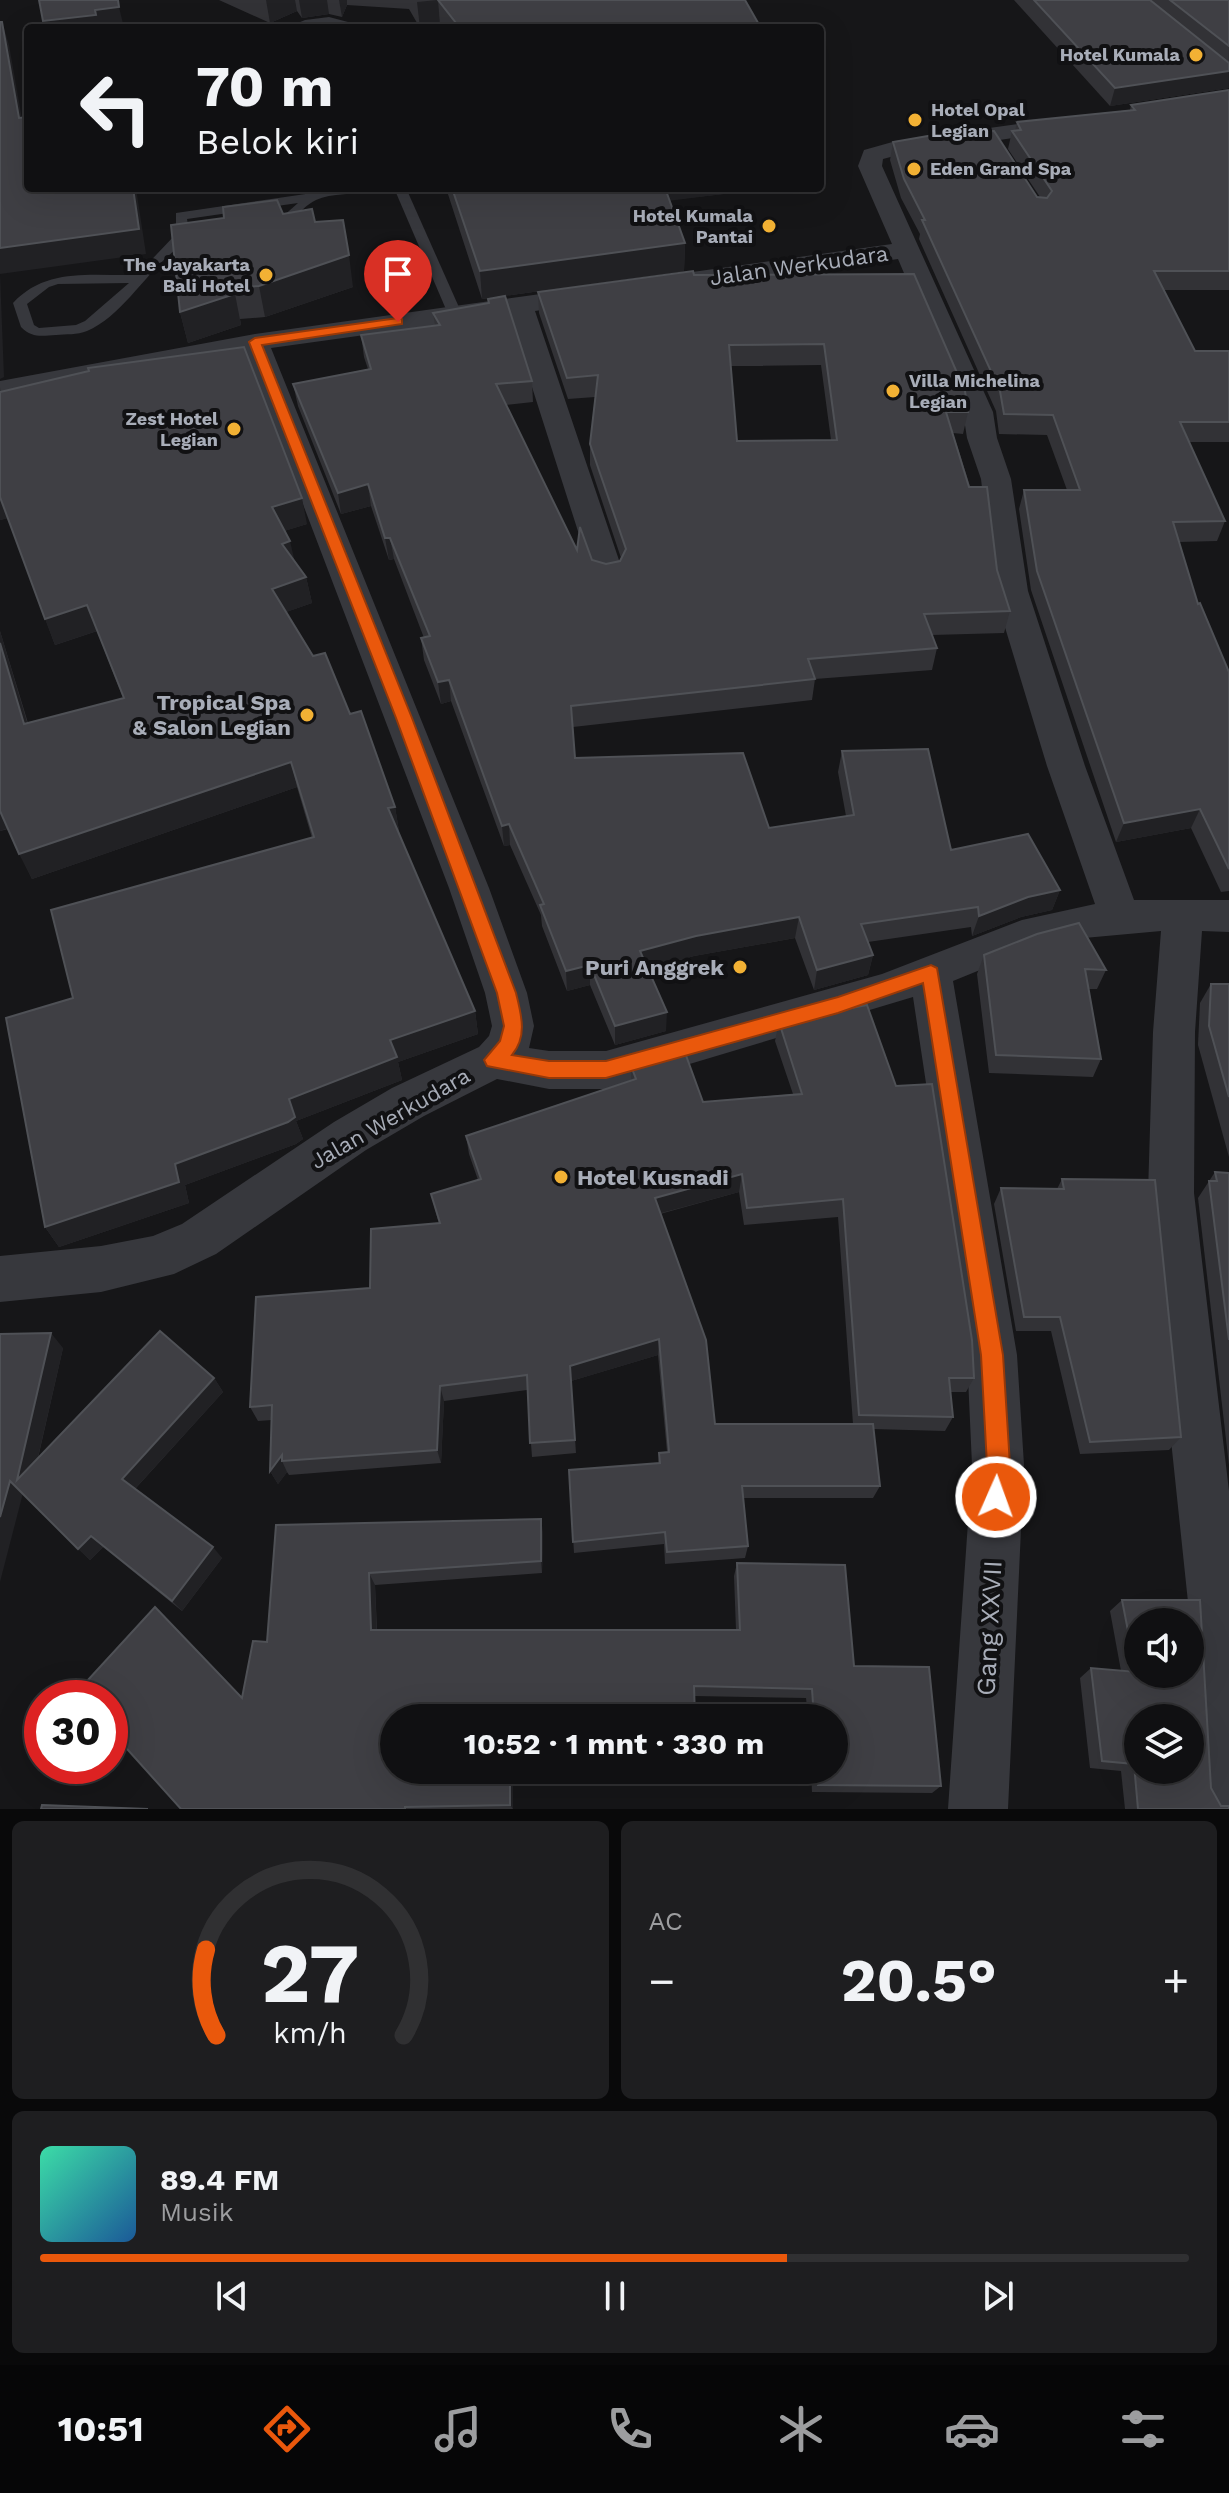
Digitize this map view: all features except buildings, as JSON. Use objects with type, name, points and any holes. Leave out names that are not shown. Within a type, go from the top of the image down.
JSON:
[{"type":"street","name":"Jalan Werkudara","points":[[654,286],[908,250],[870,166],[872,155],[896,148],[995,142],[1095,119]]},
{"type":"street","points":[[908,250],[978,412],[982,438],[996,479],[1011,591],[1066,766],[1120,917]]},
{"type":"street","points":[[0,390],[255,342],[624,290]]},
{"type":"street","points":[[519,305],[607,572]]},
{"type":"street","name":"Jalan Werkudara","points":[[0,1279],[101,1269],[157,1258],[199,1239],[339,1143],[396,1109],[494,1060],[509,1045],[513,1026],[506,993],[404,718],[255,342]]},
{"type":"street","points":[[494,1060],[569,1071],[617,1068],[851,1001],[1022,936],[1073,923],[1120,917],[1206,915],[1174,1032],[1171,1193],[1179,1288],[1218,1621],[1229,1794]]},
{"type":"street","name":"Gang XXVII","points":[[931,973],[992,1355],[994,1386],[998,1465],[978,1809]]},
{"type":"lane","points":[[298,24],[334,21],[341,24]]},
{"type":"lane","points":[[183,235],[178,219],[188,213],[339,192]]},
{"type":"lane","points":[[402,192],[455,314]]},
{"type":"lane","points":[[262,226],[285,221],[314,195]]},
{"type":"lane","points":[[139,279],[57,280],[44,284],[20,303],[28,327],[36,332],[79,329],[90,324],[139,279],[183,235],[214,232]]},
{"type":"place","name":"Hotel Kumala","points":[[1196,55]]},
{"type":"place","name":"Hotel Opal Legian","points":[[915,120]]},
{"type":"place","name":"Eden Grand Spa","points":[[914,169]]},
{"type":"place","name":"Hotel Kumala Pantai","points":[[769,226]]},
{"type":"place","name":"The Jayakarta Bali Hotel","points":[[266,275]]},
{"type":"place","name":"Villa Michelina Legian","points":[[893,391]]},
{"type":"place","name":"Zest Hotel Legian","points":[[234,429]]},
{"type":"place","name":"Tropical Spa & Salon Legian","points":[[307,715]]},
{"type":"place","name":"Puri Anggrek","points":[[740,967]]},
{"type":"place","name":"Hotel Kusnadi","points":[[561,1177]]},
{"type":"route","points":[[398,322],[255,342],[404,718],[506,993],[513,1026],[509,1045],[494,1060],[549,1070],[606,1070],[838,1005],[931,973],[992,1355],[998,1465],[996,1497]]}]
